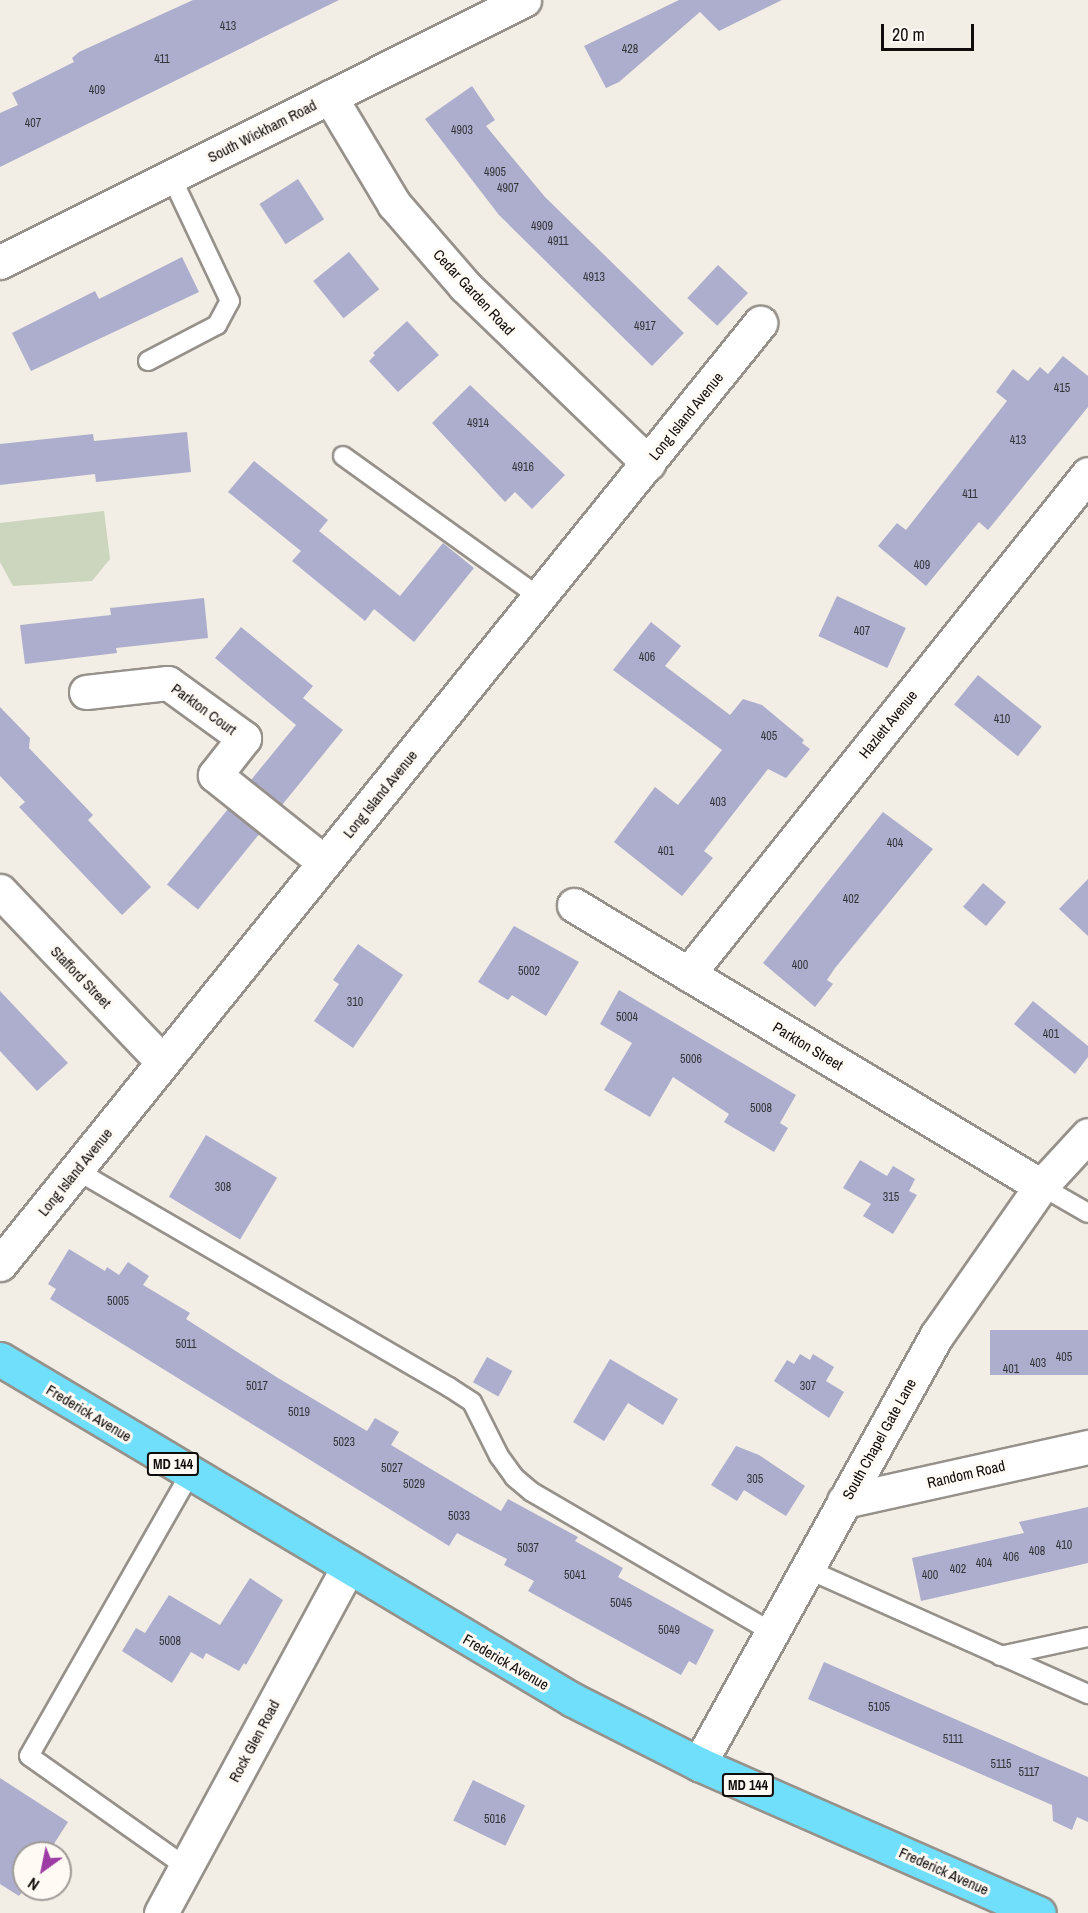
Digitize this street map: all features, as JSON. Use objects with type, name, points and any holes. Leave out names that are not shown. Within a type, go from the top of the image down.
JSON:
[{"type":"main road","name":"Frederick Avenue","points":[[0,1359],[544,1685],[699,1764],[1026,1910]]},
{"type":"street","name":"South Wickham Road","points":[[0,262],[524,0]]},
{"type":"street","name":"Cedar Garden Road","points":[[330,97],[394,204],[520,340],[648,463]]},
{"type":"street","name":"Long Island Avenue","points":[[0,1264],[760,323]]},
{"type":"street","name":"Hazlett Avenue","points":[[688,974],[1088,474]]},
{"type":"street","name":"Parkton Court","points":[[86,692],[168,683],[243,738],[215,775],[324,862]]},
{"type":"street","name":"Stafford Street","points":[[0,891],[163,1062]]},
{"type":"street","name":"Parkton Street","points":[[574,905],[1041,1186]]},
{"type":"street","name":"South Chapel Gate Lane","points":[[699,1764],[937,1335],[1041,1186],[1088,1135]]},
{"type":"street","name":"Random Road","points":[[844,1501],[1088,1446]]},
{"type":"street","name":"Rock Glen Road","points":[[161,1913],[347,1569]]},
{"type":"lane","points":[[148,361],[217,325],[230,301],[171,176]]},
{"type":"lane","points":[[343,456],[539,597]]},
{"type":"lane","points":[[76,1170],[472,1402],[499,1455],[514,1477],[532,1492],[772,1632]]},
{"type":"lane","points":[[1041,1186],[1088,1213]]},
{"type":"lane","points":[[186,1867],[29,1756],[190,1474]]},
{"type":"lane","points":[[807,1569],[1088,1694]]},
{"type":"lane","points":[[1000,1656],[1088,1637]]},
{"type":"green space","points":[[104,511],[110,559],[92,581],[13,586],[0,562],[0,523]]},
{"type":"building","points":[[193,0],[339,0],[0,167],[0,113],[18,105],[12,93],[74,62],[72,58],[79,52]]},
{"type":"building","points":[[679,0],[782,0],[719,31],[700,12],[619,82],[606,88],[584,46]]},
{"type":"building","points":[[472,86],[495,120],[486,126],[545,197],[684,333],[652,366],[499,215],[425,119]]},
{"type":"building","points":[[298,179],[324,219],[286,244],[259,204]]},
{"type":"building","points":[[349,252],[379,289],[343,318],[313,281]]},
{"type":"building","points":[[182,257],[199,292],[31,371],[12,333],[95,291],[99,299]]},
{"type":"building","points":[[718,265],[748,293],[717,326],[687,298]]},
{"type":"building","points":[[407,321],[439,355],[398,392],[369,361],[375,355],[373,353]]},
{"type":"building","points":[[1063,356],[1088,376],[1088,407],[988,530],[979,522],[926,586],[878,546],[897,523],[906,530],[1007,401],[996,392],[1013,369],[1028,381],[1040,367],[1048,374]]},
{"type":"building","points":[[470,385],[565,475],[532,509],[515,492],[505,502],[432,423]]},
{"type":"building","points":[[187,432],[191,472],[96,482],[95,474],[0,485],[0,444],[93,434],[94,441]]},
{"type":"building","points":[[254,461],[328,520],[319,531],[400,596],[443,543],[474,568],[414,642],[374,609],[365,621],[292,561],[301,551],[228,492]]},
{"type":"building","points":[[837,596],[906,628],[887,668],[818,636]]},
{"type":"building","points":[[204,598],[208,638],[116,648],[117,653],[25,664],[20,625],[111,615],[110,608]]},
{"type":"building","points":[[651,622],[681,646],[665,666],[730,715],[743,699],[762,705],[804,740],[802,743],[810,749],[786,778],[768,769],[704,851],[713,858],[682,896],[614,842],[655,787],[678,805],[722,750],[613,670]]},
{"type":"building","points":[[241,627],[313,686],[303,698],[343,730],[282,805],[251,780],[296,725],[215,658]]},
{"type":"building","points":[[978,675],[1042,727],[1018,756],[954,705]]},
{"type":"building","points":[[0,707],[30,738],[29,748],[93,815],[88,820],[151,887],[122,915],[19,807],[25,802],[0,776]]},
{"type":"building","points":[[228,809],[259,834],[198,910],[167,884]]},
{"type":"building","points":[[883,812],[933,849],[835,968],[827,980],[833,984],[815,1007],[763,963]]},
{"type":"building","points":[[1088,879],[1088,936],[1059,909]]},
{"type":"building","points":[[983,883],[1006,902],[986,926],[963,907]]},
{"type":"building","points":[[514,926],[579,962],[546,1016],[512,995],[508,1000],[478,982]]},
{"type":"building","points":[[358,944],[403,975],[353,1048],[314,1021],[339,984],[333,980]]},
{"type":"building","points":[[619,990],[796,1095],[780,1123],[788,1128],[774,1152],[724,1122],[729,1114],[673,1077],[650,1117],[604,1090],[632,1043],[600,1024]]},
{"type":"building","points":[[0,991],[68,1063],[37,1091],[0,1051]]},
{"type":"building","points":[[1033,1001],[1088,1046],[1088,1057],[1075,1074],[1014,1024]]},
{"type":"building","points":[[206,1135],[277,1178],[240,1239],[169,1197]]},
{"type":"building","points":[[860,1160],[887,1176],[893,1166],[915,1179],[909,1191],[917,1195],[893,1234],[863,1216],[871,1204],[843,1188]]},
{"type":"building","points":[[69,1249],[105,1271],[107,1267],[119,1275],[128,1262],[149,1276],[143,1285],[190,1313],[186,1319],[278,1378],[367,1431],[375,1418],[399,1432],[391,1445],[501,1511],[508,1499],[578,1537],[575,1541],[623,1568],[618,1577],[714,1630],[696,1665],[689,1661],[681,1675],[528,1591],[534,1581],[504,1565],[507,1559],[457,1533],[449,1546],[50,1299],[56,1289],[48,1284]]},
{"type":"building","points":[[990,1330],[1088,1330],[1088,1375],[990,1375]]},
{"type":"building","points":[[800,1354],[810,1360],[813,1354],[834,1367],[826,1381],[844,1392],[829,1418],[774,1381],[787,1360],[794,1364]]},
{"type":"building","points":[[487,1357],[512,1371],[498,1396],[473,1382]]},
{"type":"building","points":[[610,1359],[678,1399],[663,1425],[628,1403],[604,1441],[573,1422]]},
{"type":"building","points":[[736,1446],[759,1455],[805,1486],[786,1516],[744,1490],[737,1501],[711,1485]]},
{"type":"building","points":[[1088,1507],[1088,1563],[921,1601],[912,1558],[1024,1533],[1019,1522]]},
{"type":"building","points":[[250,1578],[283,1600],[246,1665],[244,1663],[239,1671],[206,1653],[203,1659],[191,1652],[172,1683],[122,1651],[136,1628],[145,1633],[169,1595],[220,1625]]},
{"type":"building","points":[[824,1662],[1088,1777],[1088,1822],[1077,1817],[1072,1830],[1053,1821],[1052,1805],[808,1699]]},
{"type":"building","points":[[0,1778],[68,1822],[56,1841],[12,1841],[12,1892],[0,1884]]},
{"type":"building","points":[[473,1780],[525,1805],[505,1846],[453,1820]]}]
